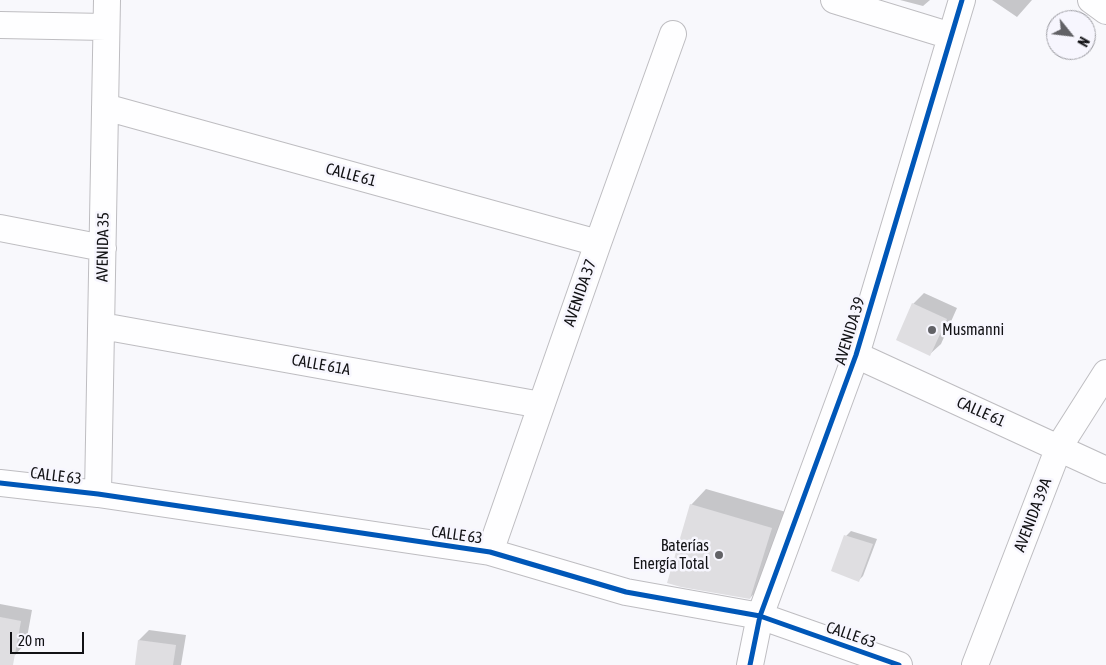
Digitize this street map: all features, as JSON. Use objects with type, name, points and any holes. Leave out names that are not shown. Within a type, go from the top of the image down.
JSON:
[{"type":"street","name":"AVENIDA 35","points":[[98,494],[107,0]]},
{"type":"street","points":[[834,0],[951,36]]},
{"type":"street","name":"AVENIDA 39","points":[[750,665],[760,616],[856,355],[962,0]]},
{"type":"street","points":[[1091,0],[1106,11]]},
{"type":"street","points":[[0,25],[106,27]]},
{"type":"street","name":"AVENIDA 37","points":[[490,552],[673,34]]},
{"type":"street","name":"CALLE 61","points":[[105,107],[598,243]]},
{"type":"street","points":[[0,228],[103,248]]},
{"type":"street","name":"CALLE 61A","points":[[102,326],[541,405]]},
{"type":"street","name":"CALLE 61","points":[[856,355],[1106,470]]},
{"type":"street","name":"AVENIDA 39A","points":[[975,665],[1059,447],[1106,373]]},
{"type":"street","name":"CALLE 63","points":[[0,482],[98,494],[490,552],[626,592],[760,616],[899,665]]},
{"type":"building","name":"Musmanni","points":[[912,303],[947,319],[930,356],[896,340]]},
{"type":"building","name":"Baterías Energía Total","points":[[690,504],[772,528],[750,599],[667,583]]},
{"type":"building","points":[[844,535],[873,544],[859,582],[831,571]]},
{"type":"building","points":[[0,617],[21,621],[13,665],[0,665]]},
{"type":"building","points":[[138,640],[176,645],[173,665],[135,665]]},
{"type":"cycle path","points":[[750,665],[760,616],[856,355],[962,0]]},
{"type":"cycle path","points":[[0,483],[98,494],[490,552],[626,592],[760,616],[899,665]]},
{"type":"place","name":"Musmanni","points":[[932,330]]},
{"type":"place","name":"Baterías Energía Total","points":[[719,555]]}]
